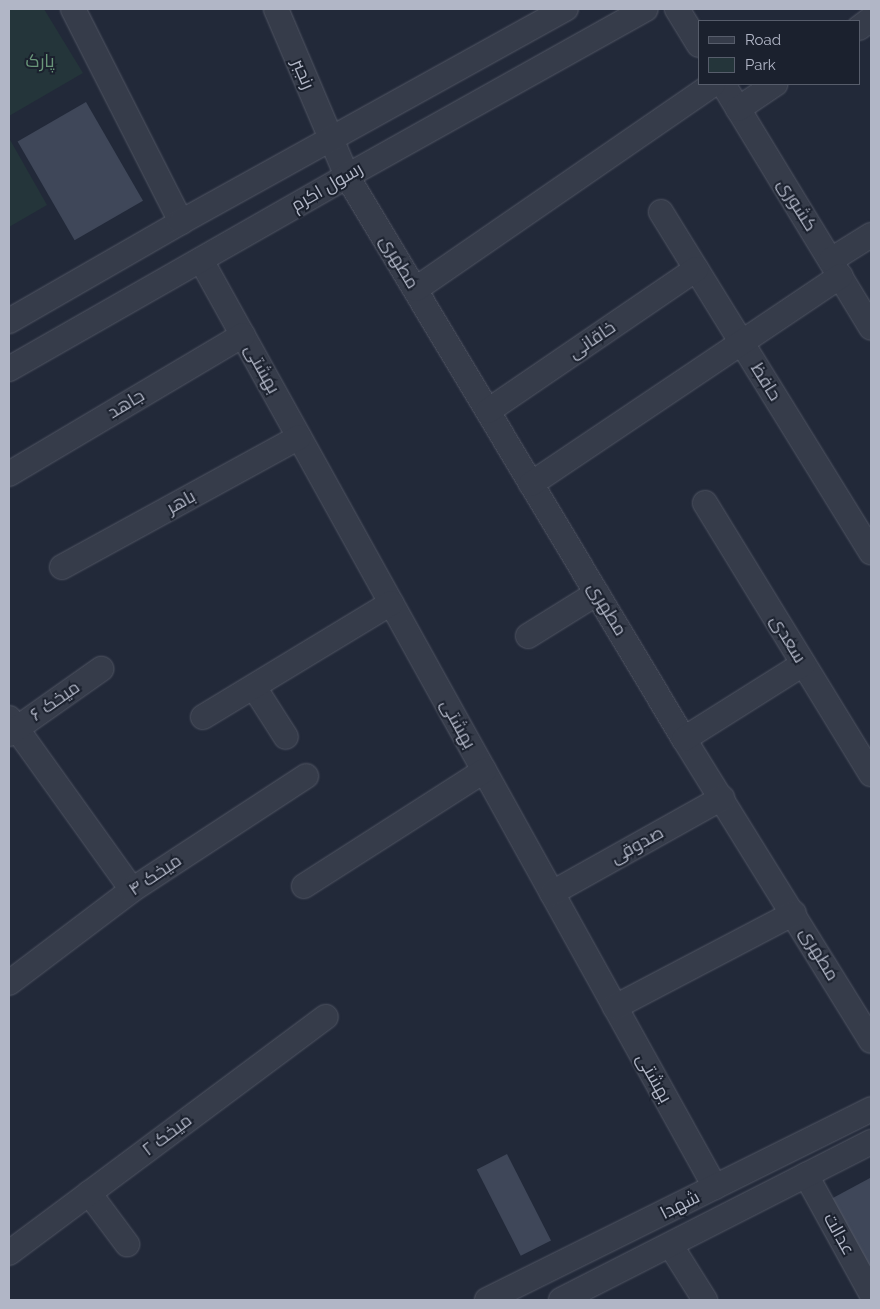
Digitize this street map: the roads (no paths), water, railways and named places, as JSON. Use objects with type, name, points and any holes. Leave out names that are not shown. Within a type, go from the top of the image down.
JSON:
[{"type":"street","points":[[73,9],[181,222]]},
{"type":"street","name":"رنجبر","points":[[276,9],[347,176]]},
{"type":"street","points":[[9,321],[181,222],[566,9]]},
{"type":"street","name":"رسول اکرم","points":[[9,369],[347,176],[646,9]]},
{"type":"street","points":[[677,9],[698,42]]},
{"type":"street","points":[[860,27],[871,20]]},
{"type":"street","points":[[416,289],[712,85]]},
{"type":"street","name":"کشوری","points":[[724,85],[871,326]]},
{"type":"street","points":[[738,109],[774,85]]},
{"type":"street","name":"مطهری","points":[[347,176],[684,739],[794,913],[871,1041]]},
{"type":"street","name":"حافظ","points":[[661,212],[871,552]]},
{"type":"street","points":[[532,484],[741,342],[836,268],[871,235]]},
{"type":"street","name":"بهشتی","points":[[201,260],[715,1187]]},
{"type":"street","name":"خاقانی","points":[[488,411],[696,269]]},
{"type":"street","name":"جاهد","points":[[9,474],[243,334]]},
{"type":"street","name":"باهر","points":[[62,567],[299,437]]},
{"type":"street","name":"سعدی","points":[[705,503],[871,774]]},
{"type":"street","points":[[528,636],[598,593]]},
{"type":"street","points":[[203,717],[391,603]]},
{"type":"street","points":[[684,739],[803,664]]},
{"type":"street","name":"میخک ۶","points":[[11,727],[101,669]]},
{"type":"street","points":[[254,687],[286,737]]},
{"type":"street","points":[[11,727],[132,890]]},
{"type":"street","points":[[304,886],[484,771]]},
{"type":"street","name":"میخک ۴","points":[[9,983],[132,890],[306,776]]},
{"type":"street","name":"صدوقی","points":[[552,893],[722,798]]},
{"type":"street","points":[[614,1007],[794,913]]},
{"type":"street","name":"میخک ۲","points":[[9,1253],[326,1017]]},
{"type":"street","name":"شهدا","points":[[488,1300],[871,1109]]},
{"type":"street","name":"شهدا","points":[[560,1300],[671,1246],[871,1142]]},
{"type":"street","name":"عدالت","points":[[806,1175],[871,1293]]},
{"type":"street","points":[[89,1194],[127,1244]]},
{"type":"street","points":[[671,1246],[705,1300]]},
{"type":"park label","name":"پارک","points":[[40,61]]}]
